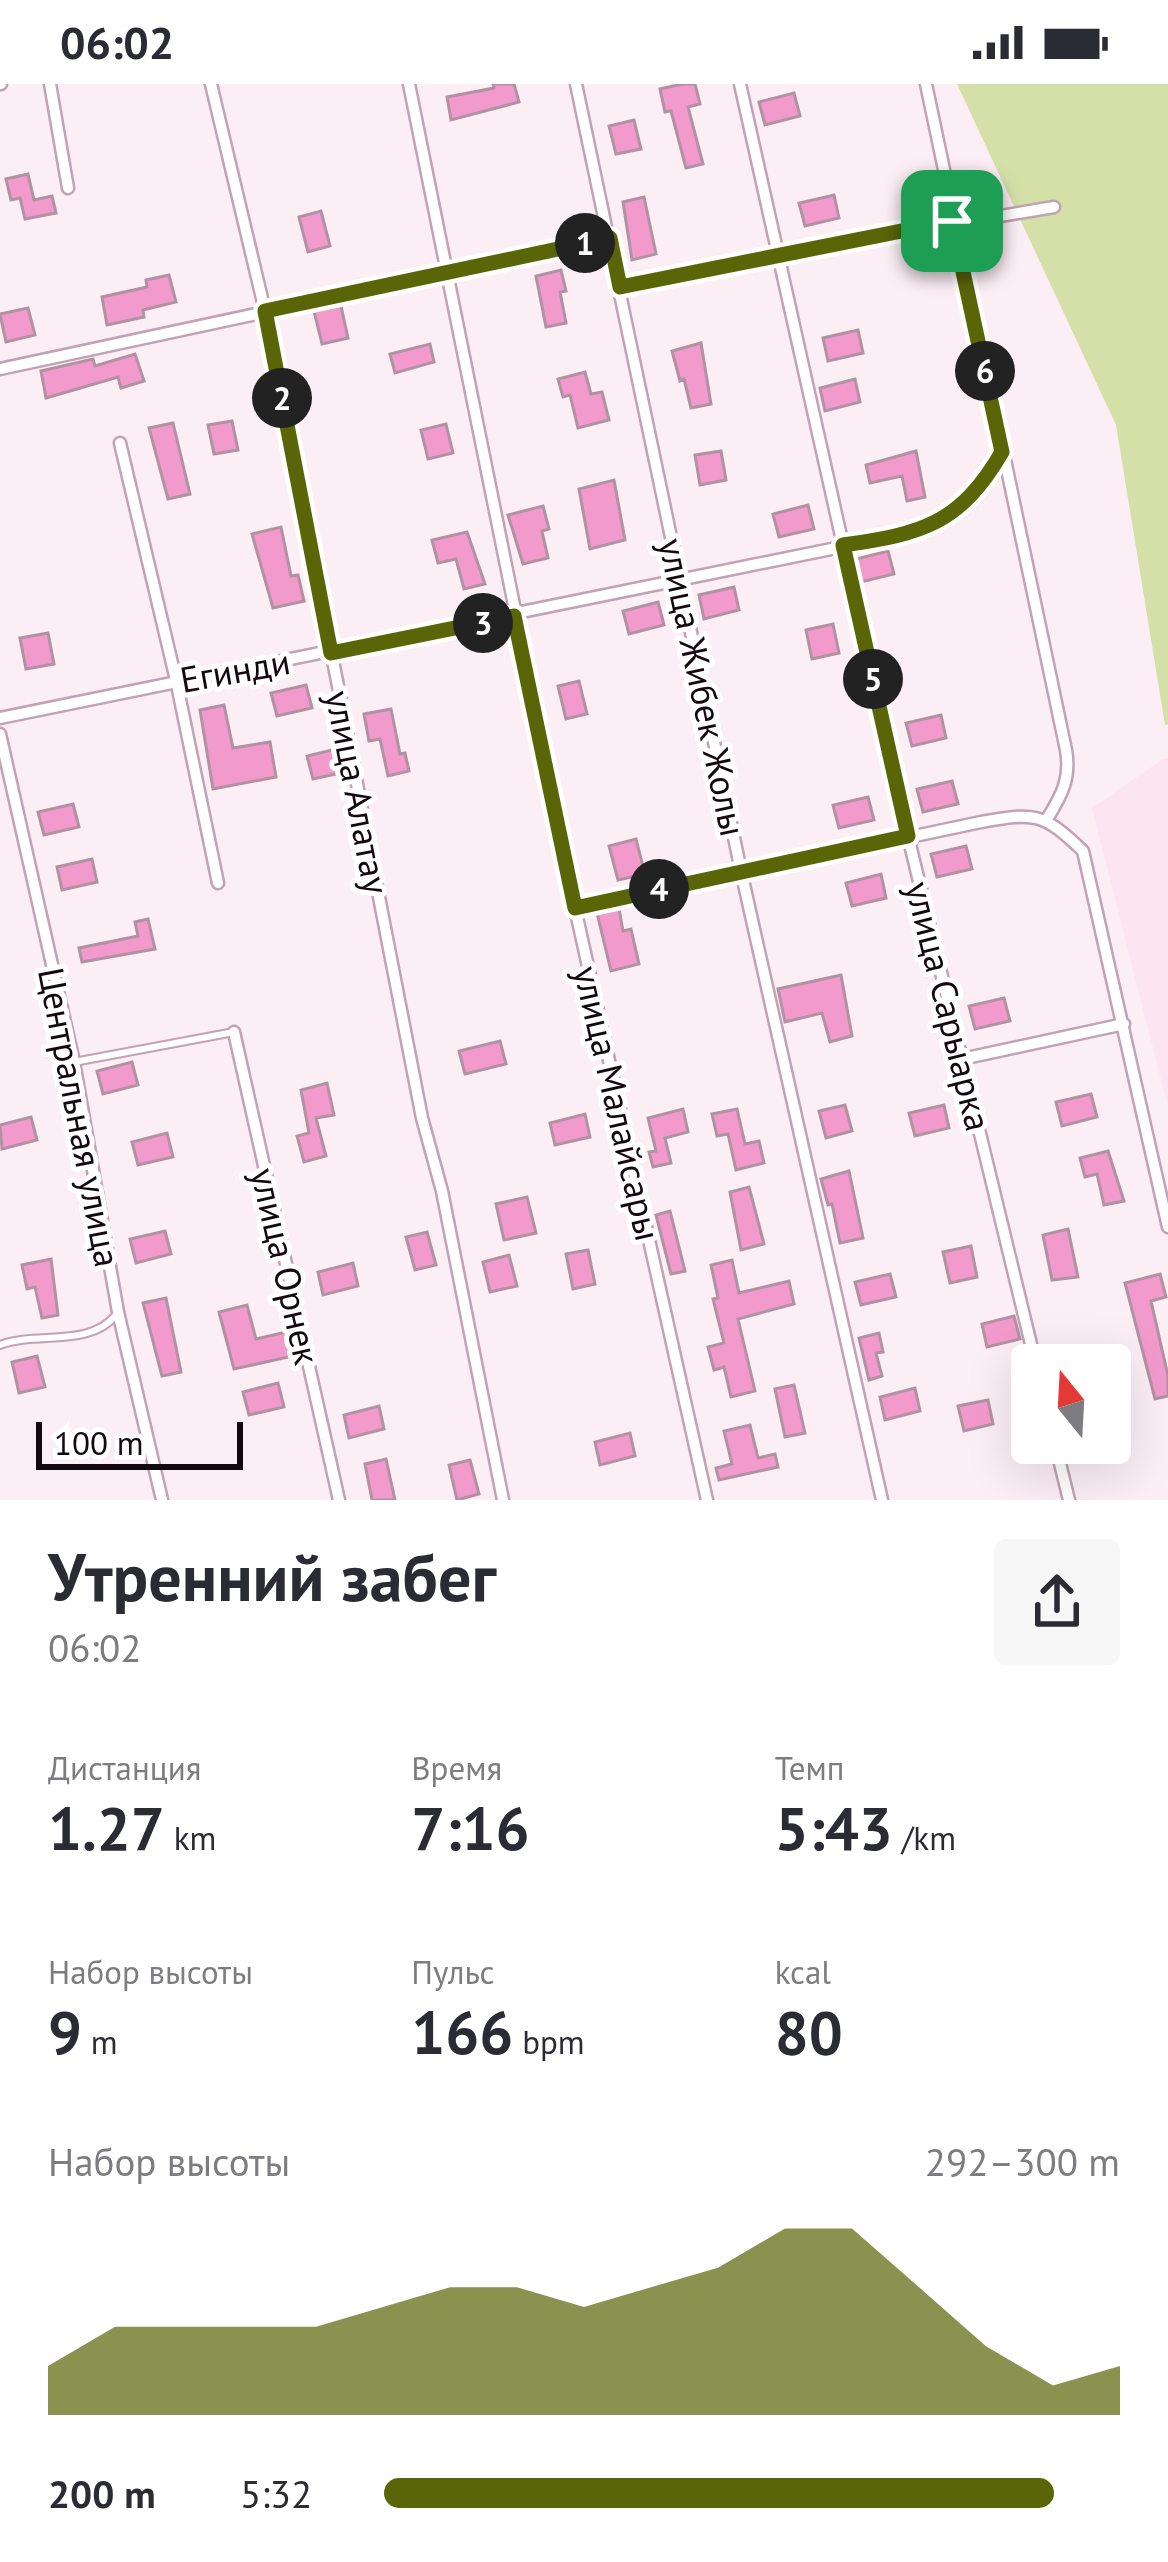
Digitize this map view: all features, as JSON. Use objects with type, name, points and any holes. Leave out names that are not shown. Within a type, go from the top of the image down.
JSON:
[{"type":"street","points":[[50,84],[68,188]]},
{"type":"street","name":"улица Алатау","points":[[211,84],[265,311],[422,1118],[442,1191],[503,1500]]},
{"type":"street","name":"улица Малайсары","points":[[410,84],[575,908],[707,1500]]},
{"type":"street","name":"улица Жибек Жолы","points":[[576,84],[741,871],[882,1500]]},
{"type":"street","name":"улица Сарыарка","points":[[740,84],[908,836],[1031,1344]]},
{"type":"street","points":[[926,84],[1070,772],[1047,819]]},
{"type":"street","points":[[620,287],[952,221],[1008,217],[1054,207]]},
{"type":"street","points":[[0,369],[610,238]]},
{"type":"street","points":[[120,443],[218,883]]},
{"type":"street","name":"Егинди","points":[[0,718],[915,532],[967,503],[1002,452]]},
{"type":"street","name":"Центральная улица","points":[[0,734],[74,1062],[118,1312],[162,1500]]},
{"type":"street","points":[[575,908],[1012,816],[1047,819],[1083,851],[1168,1227]]},
{"type":"street","points":[[962,1059],[1124,1024]]},
{"type":"street","name":"улица Орнек","points":[[234,1033],[339,1500]]},
{"type":"street","points":[[1060,1464],[1069,1500]]},
{"type":"lane","points":[[74,1062],[234,1033]]},
{"type":"lane","points":[[0,1345],[36,1336],[97,1332],[118,1312]]},
{"type":"shaded area","points":[[1168,759],[1168,1107],[1092,808]]},
{"type":"green space","points":[[957,84],[1168,84],[1165,725],[1116,425]]},
{"type":"building","points":[[493,84],[514,84],[519,102],[451,120],[447,97],[494,88]]},
{"type":"building","points":[[695,84],[700,104],[688,107],[703,164],[686,168],[660,89]]},
{"type":"building","points":[[794,93],[800,116],[765,125],[759,102]]},
{"type":"building","points":[[634,120],[641,149],[616,154],[609,126]]},
{"type":"building","points":[[28,174],[34,200],[52,196],[56,213],[25,219],[20,198],[11,200],[6,179]]},
{"type":"building","points":[[834,195],[839,218],[805,226],[799,203]]},
{"type":"building","points":[[644,197],[656,254],[632,260],[623,202]]},
{"type":"building","points":[[321,211],[330,246],[308,252],[299,217]]},
{"type":"building","points":[[561,270],[566,323],[546,327],[536,276]]},
{"type":"building","points":[[169,275],[176,302],[143,310],[144,317],[107,325],[102,297],[147,287],[146,280]]},
{"type":"building","points":[[341,306],[348,338],[322,344],[314,311]]},
{"type":"building","points":[[28,308],[35,335],[6,342],[0,314]]},
{"type":"building","points":[[858,330],[863,353],[828,361],[823,338]]},
{"type":"building","points":[[701,343],[711,404],[691,408],[672,351]]},
{"type":"building","points":[[430,344],[434,362],[395,373],[390,354]]},
{"type":"building","points":[[135,354],[144,381],[121,388],[118,377],[46,398],[41,371],[93,359],[95,366]]},
{"type":"building","points":[[585,372],[591,394],[602,392],[609,420],[578,428],[570,395],[563,397],[558,379]]},
{"type":"building","points":[[855,379],[860,402],[825,411],[820,388]]},
{"type":"building","points":[[232,421],[238,450],[214,454],[208,425]]},
{"type":"building","points":[[173,423],[190,494],[168,499],[149,428]]},
{"type":"building","points":[[446,424],[453,453],[428,459],[421,430]]},
{"type":"building","points":[[721,451],[726,480],[700,485],[695,455]]},
{"type":"building","points":[[916,451],[925,497],[907,501],[902,476],[870,483],[866,465]]},
{"type":"building","points":[[614,480],[625,540],[590,549],[579,489]]},
{"type":"building","points":[[808,505],[814,529],[779,537],[773,514]]},
{"type":"building","points":[[543,506],[549,529],[542,531],[548,558],[523,564],[508,515]]},
{"type":"building","points":[[281,527],[291,576],[298,575],[304,601],[273,608],[252,534]]},
{"type":"building","points":[[467,532],[485,584],[464,589],[456,559],[438,563],[432,540]]},
{"type":"building","points":[[888,551],[894,574],[861,582],[856,559]]},
{"type":"building","points":[[734,587],[739,610],[704,619],[699,595]]},
{"type":"building","points":[[658,602],[664,625],[629,634],[623,611]]},
{"type":"building","points":[[833,624],[839,653],[812,659],[806,630]]},
{"type":"building","points":[[48,633],[54,664],[26,669],[20,638]]},
{"type":"building","points":[[579,681],[587,714],[566,719],[558,686]]},
{"type":"building","points":[[306,685],[312,708],[277,716],[271,693]]},
{"type":"building","points":[[224,705],[233,748],[270,742],[276,777],[213,789],[200,710]]},
{"type":"building","points":[[391,709],[400,754],[405,753],[409,771],[388,776],[380,739],[369,741],[364,714]]},
{"type":"building","points":[[941,715],[946,738],[912,746],[906,723]]},
{"type":"building","points":[[340,748],[345,772],[313,779],[307,756]]},
{"type":"building","points":[[952,781],[958,804],[923,812],[917,789]]},
{"type":"building","points":[[868,797],[874,820],[839,828],[833,805]]},
{"type":"building","points":[[73,804],[79,827],[44,835],[38,812]]},
{"type":"building","points":[[636,839],[645,874],[618,880],[609,846]]},
{"type":"building","points":[[966,846],[972,869],[937,877],[931,854]]},
{"type":"building","points":[[92,859],[97,882],[62,890],[57,867]]},
{"type":"building","points":[[881,874],[886,898],[852,906],[846,883]]},
{"type":"building","points":[[619,909],[623,931],[631,929],[639,964],[611,971],[597,913]]},
{"type":"building","points":[[148,919],[155,949],[82,962],[79,948],[138,936],[135,922]]},
{"type":"building","points":[[841,975],[852,1036],[830,1042],[822,1013],[785,1022],[778,989]]},
{"type":"building","points":[[1004,998],[1010,1021],[975,1029],[969,1006]]},
{"type":"building","points":[[500,1041],[506,1064],[465,1074],[459,1051]]},
{"type":"building","points":[[132,1062],[138,1085],[103,1094],[97,1071]]},
{"type":"building","points":[[327,1083],[334,1115],[316,1118],[326,1156],[304,1162],[297,1136],[309,1133],[301,1090]]},
{"type":"building","points":[[1091,1094],[1097,1117],[1062,1126],[1056,1102]]},
{"type":"building","points":[[845,1105],[852,1131],[826,1138],[819,1111]]},
{"type":"building","points":[[944,1105],[949,1128],[915,1136],[909,1113]]},
{"type":"building","points":[[683,1109],[688,1132],[665,1138],[671,1163],[653,1167],[649,1152],[656,1151],[648,1118]]},
{"type":"building","points":[[737,1109],[745,1144],[759,1141],[764,1163],[736,1170],[728,1134],[717,1136],[712,1114]]},
{"type":"building","points":[[585,1114],[590,1137],[555,1145],[550,1123]]},
{"type":"building","points":[[31,1117],[37,1140],[2,1149],[0,1125]]},
{"type":"building","points":[[167,1133],[173,1157],[138,1165],[132,1142]]},
{"type":"building","points":[[1108,1151],[1124,1201],[1104,1205],[1097,1174],[1085,1177],[1080,1158]]},
{"type":"building","points":[[849,1171],[863,1238],[840,1243],[821,1179]]},
{"type":"building","points":[[749,1187],[764,1244],[741,1250],[730,1192]]},
{"type":"building","points":[[527,1197],[536,1233],[504,1240],[496,1204]]},
{"type":"building","points":[[670,1211],[685,1271],[671,1274],[656,1215]]},
{"type":"building","points":[[1068,1229],[1078,1277],[1052,1280],[1043,1235]]},
{"type":"building","points":[[165,1231],[171,1254],[136,1263],[130,1239]]},
{"type":"building","points":[[427,1232],[436,1265],[415,1270],[406,1237]]},
{"type":"building","points":[[971,1246],[977,1277],[950,1283],[943,1252]]},
{"type":"building","points":[[588,1250],[595,1284],[573,1289],[566,1254]]},
{"type":"building","points":[[509,1255],[517,1286],[490,1292],[483,1262]]},
{"type":"building","points":[[51,1259],[58,1315],[42,1318],[35,1287],[27,1289],[22,1265]]},
{"type":"building","points":[[732,1260],[739,1293],[789,1281],[794,1304],[738,1319],[755,1391],[731,1397],[724,1367],[714,1370],[708,1347],[724,1343],[713,1299],[718,1298],[711,1265]]},
{"type":"building","points":[[353,1263],[358,1286],[323,1295],[318,1272]]},
{"type":"building","points":[[890,1274],[896,1297],[861,1305],[855,1282]]},
{"type":"building","points":[[1160,1274],[1166,1297],[1151,1301],[1168,1396],[1155,1399],[1125,1283]]},
{"type":"building","points":[[166,1298],[181,1372],[162,1376],[143,1303]]},
{"type":"building","points":[[247,1305],[256,1339],[286,1332],[293,1356],[234,1369],[219,1312]]},
{"type":"building","points":[[1014,1316],[1020,1339],[987,1347],[982,1324]]},
{"type":"building","points":[[879,1333],[883,1352],[876,1353],[882,1376],[869,1380],[859,1338]]},
{"type":"building","points":[[37,1356],[45,1387],[19,1393],[12,1362]]},
{"type":"building","points":[[278,1383],[284,1407],[249,1415],[243,1392]]},
{"type":"building","points":[[794,1385],[805,1433],[785,1437],[775,1389]]},
{"type":"building","points":[[915,1388],[920,1411],[885,1420],[880,1397]]},
{"type":"building","points":[[988,1400],[993,1424],[964,1431],[958,1406]]},
{"type":"building","points":[[379,1406],[384,1429],[349,1438],[344,1415]]},
{"type":"building","points":[[750,1425],[758,1458],[775,1454],[778,1467],[719,1480],[716,1468],[732,1464],[724,1431]]},
{"type":"building","points":[[630,1433],[635,1456],[600,1465],[595,1442]]},
{"type":"building","points":[[386,1459],[395,1500],[372,1500],[365,1464]]},
{"type":"building","points":[[470,1460],[479,1494],[457,1500],[449,1465]]},
{"type":"route","points":[[952,221],[1002,452],[982,486],[947,515],[915,532],[843,545],[908,836],[575,908],[514,616],[331,653],[265,311],[610,238],[620,287],[952,221]]}]
